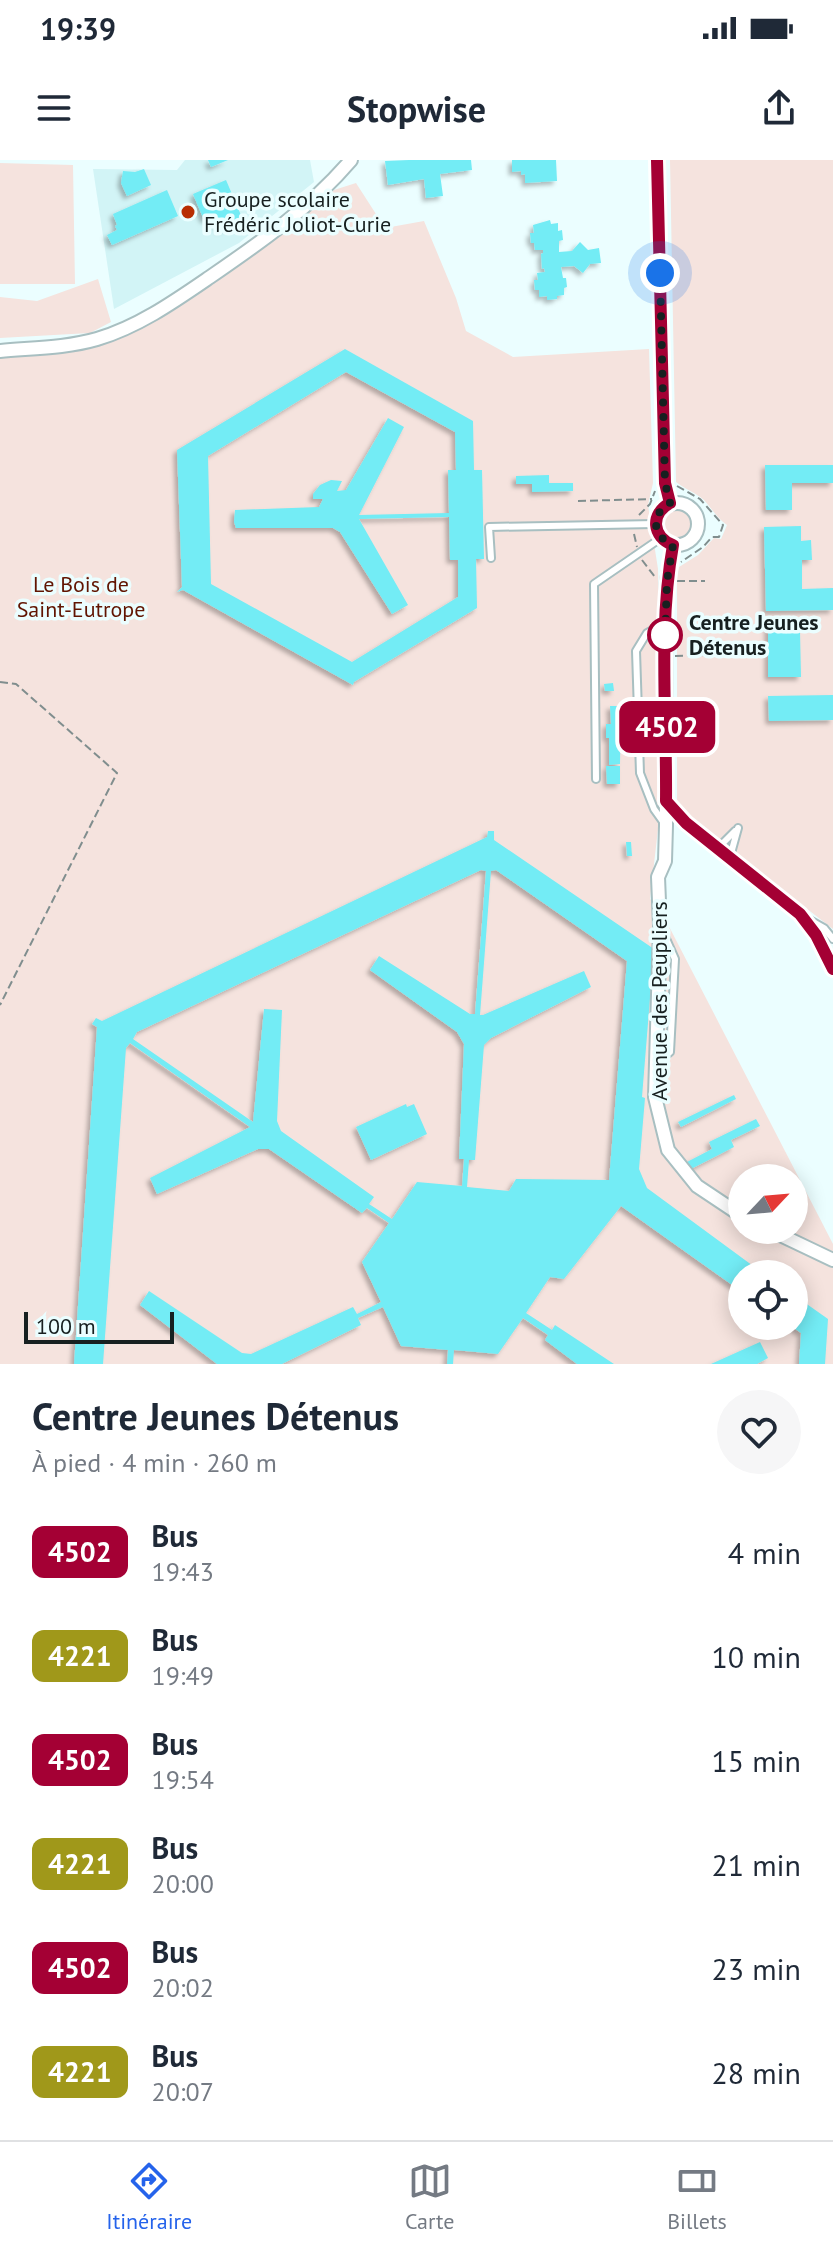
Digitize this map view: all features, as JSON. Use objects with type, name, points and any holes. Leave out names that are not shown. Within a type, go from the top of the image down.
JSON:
[{"type":"street","points":[[0,351],[99,339],[165,308],[283,225],[328,187],[351,160]]},
{"type":"street","points":[[657,160],[665,483],[670,503]]},
{"type":"street","points":[[670,503],[689,506],[698,517],[694,538],[688,543],[673,545],[661,538],[655,524],[659,511],[670,503]]},
{"type":"street","name":"Avenue des Peupliers","points":[[673,545],[665,623],[666,826],[665,861],[658,877],[660,926],[655,1097],[668,1150],[697,1186],[728,1207]]},
{"type":"street","points":[[666,801],[686,823],[800,914],[816,935],[833,969]]},
{"type":"street","points":[[799,1244],[833,1260]]},
{"type":"lane","points":[[491,558],[489,527],[655,524]]},
{"type":"lane","points":[[596,779],[594,584],[661,538]]},
{"type":"lane","points":[[665,623],[647,633],[636,651],[640,773],[654,809],[666,826]]},
{"type":"lane","points":[[717,848],[738,828],[730,857]]},
{"type":"lane","points":[[800,914],[824,928],[833,939]]},
{"type":"path","points":[[678,565],[712,537],[719,537],[723,525],[700,499],[674,483],[656,484],[653,499],[643,514],[634,517],[640,558],[656,578],[705,581]]},
{"type":"path","points":[[578,501],[653,499]]},
{"type":"path","points":[[666,657],[705,655]]},
{"type":"path","points":[[0,682],[16,684],[117,773],[0,1005]]},
{"type":"path","points":[[667,731],[705,731]]},
{"type":"shaded area","name":"Groupe scolaire Frédéric Joliot-Curie","points":[[185,160],[310,160],[314,182],[239,243],[114,309],[93,169],[177,170]]},
{"type":"green space","points":[[670,160],[833,160],[833,929],[696,823],[677,804],[677,576],[679,567],[698,555],[714,538],[721,539],[727,525],[704,500],[676,482]]},
{"type":"green space","points":[[0,163],[73,165],[75,284],[0,284]]},
{"type":"green space","name":"Le Bois de Saint-Eutrope","points":[[356,183],[385,228],[424,221],[456,298],[466,331],[513,357],[649,349],[653,483],[648,505],[658,569],[662,794],[650,899],[661,911],[792,1164],[728,1164],[728,1244],[808,1244],[808,1196],[833,1244],[833,1364],[0,1364],[0,358],[82,349],[103,343],[287,228],[334,190]]},
{"type":"green space","points":[[98,279],[111,322],[90,333],[0,338],[0,297],[37,301]]},
{"type":"green space","points":[[678,508],[689,513],[694,524],[689,535],[678,540],[667,535],[662,524],[667,513]]},
{"type":"building","points":[[208,160],[228,160],[211,167]]},
{"type":"building","points":[[471,160],[472,170],[440,174],[443,196],[426,198],[424,179],[388,185],[385,161]]},
{"type":"building","points":[[512,160],[556,160],[557,181],[525,183],[525,174],[512,172]]},
{"type":"building","points":[[144,169],[151,185],[127,196],[121,183],[123,171]]},
{"type":"building","points":[[226,180],[243,220],[220,230],[214,216],[204,220],[193,194]]},
{"type":"building","points":[[167,190],[178,216],[112,245],[107,235],[117,230],[113,214]]},
{"type":"building","points":[[550,220],[551,224],[558,223],[558,231],[562,230],[559,252],[572,251],[580,242],[588,250],[599,248],[601,263],[590,264],[583,273],[574,266],[561,267],[567,287],[564,288],[564,295],[547,300],[547,296],[539,297],[539,290],[535,290],[537,273],[545,272],[542,269],[543,250],[535,250],[530,233],[534,233],[533,225]]},
{"type":"building","points":[[345,349],[473,421],[474,470],[482,470],[484,559],[476,559],[477,608],[353,685],[183,590],[177,592],[182,587],[177,450]],"holes":[[[346,372],[455,432],[456,470],[448,470],[449,513],[359,515],[404,427],[388,418],[346,490],[337,491],[342,481],[331,480],[320,485],[313,494],[313,499],[323,499],[319,507],[235,510],[234,522],[236,528],[333,528],[340,532],[392,614],[408,605],[359,519],[449,517],[450,560],[458,560],[458,597],[352,662],[211,584],[208,456]]]},
{"type":"building","points":[[765,465],[833,465],[833,483],[792,483],[792,510],[766,510]]},
{"type":"building","points":[[549,475],[549,483],[573,483],[573,491],[532,492],[532,484],[516,484],[516,476]]},
{"type":"building","points":[[801,526],[801,541],[811,540],[812,560],[802,560],[802,589],[833,588],[833,610],[766,611],[764,527]]},
{"type":"building","points":[[768,626],[784,626],[784,631],[800,631],[801,677],[768,677]]},
{"type":"building","points":[[613,683],[614,691],[605,691],[604,684]]},
{"type":"building","points":[[833,695],[833,720],[769,721],[768,696]]},
{"type":"building","points":[[610,706],[621,706],[620,764],[609,765],[606,724],[611,724]]},
{"type":"building","points":[[606,766],[620,766],[620,784],[607,784]]},
{"type":"building","points":[[488,831],[494,831],[494,840],[654,949],[639,1169],[647,1188],[745,1260],[728,1260],[728,1282],[621,1206],[564,1279],[550,1277],[526,1313],[552,1330],[555,1325],[614,1364],[577,1364],[545,1340],[548,1335],[523,1318],[498,1354],[454,1350],[453,1364],[447,1364],[448,1350],[401,1346],[383,1307],[358,1318],[361,1325],[282,1364],[217,1364],[140,1305],[149,1291],[242,1353],[251,1354],[353,1307],[357,1314],[381,1302],[362,1262],[389,1223],[367,1208],[362,1213],[269,1149],[258,1149],[157,1194],[150,1178],[250,1127],[130,1043],[126,1048],[103,1364],[74,1364],[97,1027],[92,1024],[96,1018],[102,1021],[487,837]],"holes":[[[481,870],[486,871],[475,1014],[470,1014],[379,956],[370,970],[457,1032],[464,1044],[459,1159],[464,1159],[462,1186],[417,1182],[392,1219],[369,1204],[374,1197],[281,1131],[277,1121],[282,1010],[264,1009],[253,1122],[133,1039],[137,1032]],[[496,870],[627,961],[609,1180],[516,1179],[509,1191],[467,1187],[469,1160],[475,1160],[484,1045],[491,1038],[591,987],[584,971],[480,1015],[491,871]]]},
{"type":"building","points":[[626,842],[631,842],[632,856],[627,856]]},
{"type":"building","points":[[734,1095],[736,1099],[681,1127],[678,1122]]},
{"type":"building","points":[[406,1104],[407,1107],[414,1104],[427,1134],[371,1160],[356,1127]]},
{"type":"building","points":[[756,1119],[760,1126],[731,1140],[734,1147],[691,1169],[687,1162],[712,1149],[709,1142]]},
{"type":"building","points":[[808,1305],[828,1319],[825,1364],[799,1364],[801,1340],[808,1340]]},
{"type":"building","points":[[760,1342],[768,1358],[757,1364],[711,1364]]},
{"type":"bus line","name":"4502","points":[[657,160],[665,483],[670,503],[659,511],[655,524],[661,538],[673,545],[665,623],[666,801],[686,823],[800,914],[816,935],[833,969]]},
{"type":"place","name":"Groupe scolaire Frédéric Joliot-Curie","points":[[188,212]]},
{"type":"place","name":"Centre Jeunes Détenus","points":[[665,635]]},
{"type":"route","points":[[660,273],[665,483],[670,503],[659,511],[655,524],[661,538],[673,545],[667,581],[665,640],[665,635]]}]
